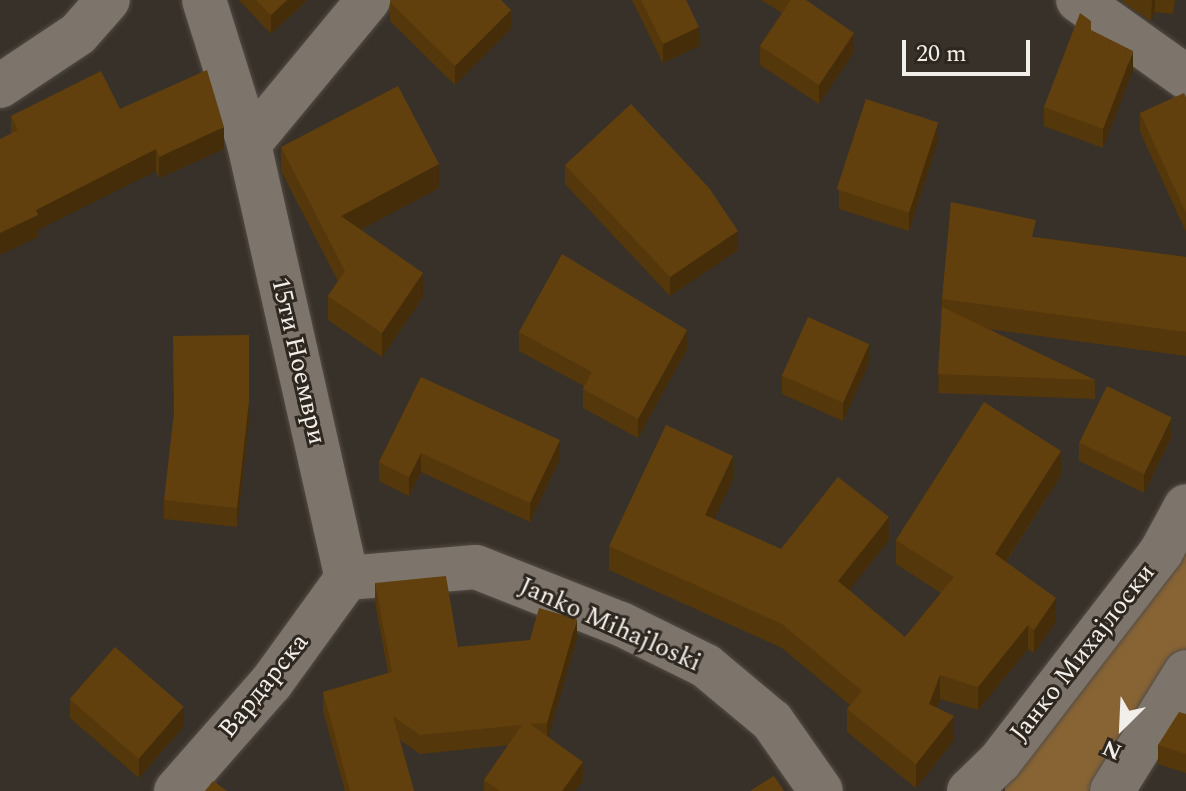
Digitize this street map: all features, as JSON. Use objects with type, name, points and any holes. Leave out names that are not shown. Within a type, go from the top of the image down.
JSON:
[{"type":"street","points":[[0,86],[78,34],[108,0]]},
{"type":"street","name":"15ти Ноември","points":[[204,0],[249,144],[347,578]]},
{"type":"street","points":[[249,144],[368,0]]},
{"type":"street","points":[[1078,0],[1186,77]]},
{"type":"street","name":"Јанко Михајлоски","points":[[969,791],[1000,761],[1161,552],[1186,506]]},
{"type":"street","name":"Janko Mihajloski","points":[[347,578],[476,567],[621,624],[706,666],[772,721],[821,791]]},
{"type":"street","name":"Вардарска","points":[[176,791],[271,683],[347,578]]},
{"type":"street","points":[[1112,791],[1186,672]]},
{"type":"building","points":[[256,0],[287,0],[271,15]]},
{"type":"building","points":[[501,0],[511,10],[455,66],[390,2]]},
{"type":"building","points":[[641,0],[686,0],[699,27],[663,44]]},
{"type":"building","points":[[791,0],[806,0],[854,33],[819,85],[760,46]]},
{"type":"building","points":[[1080,13],[1091,21],[1091,30],[1133,51],[1103,129],[1044,107]]},
{"type":"building","points":[[207,70],[224,127],[159,157],[156,149],[36,210],[38,215],[0,233],[0,139],[18,130],[11,116],[101,71],[120,109]]},
{"type":"building","points":[[398,86],[439,164],[341,216],[423,273],[382,333],[328,296],[345,271],[281,147]]},
{"type":"building","points":[[1184,93],[1186,97],[1186,213],[1140,113]]},
{"type":"building","points":[[866,99],[938,122],[909,213],[837,189]]},
{"type":"building","points":[[631,104],[709,188],[738,231],[670,277],[565,165]]},
{"type":"building","points":[[951,202],[1036,220],[1032,237],[1186,257],[1186,332],[942,299]]},
{"type":"building","points":[[562,254],[687,330],[638,419],[583,389],[592,372],[519,332]]},
{"type":"building","points":[[942,307],[1095,380],[938,374]]},
{"type":"building","points":[[808,317],[869,344],[843,403],[782,375]]},
{"type":"building","points":[[249,335],[249,401],[237,508],[164,500],[174,413],[173,336]]},
{"type":"building","points":[[421,377],[560,440],[530,503],[421,453],[409,477],[379,462]]},
{"type":"building","points":[[1107,386],[1172,418],[1144,474],[1079,443]]},
{"type":"building","points":[[984,402],[1061,451],[995,554],[1056,598],[1034,630],[1028,625],[978,687],[940,675],[929,704],[954,716],[916,764],[847,709],[862,691],[782,624],[609,546],[666,425],[733,456],[705,515],[781,549],[838,477],[889,517],[838,581],[905,637],[954,577],[896,540]]},
{"type":"building","points":[[446,576],[458,647],[530,640],[539,608],[577,619],[547,723],[530,724],[583,762],[562,791],[500,791],[484,780],[522,725],[420,735],[393,716],[414,791],[350,791],[323,692],[392,672],[375,583]]},
{"type":"building","points":[[115,647],[184,707],[138,759],[70,699]]},
{"type":"building","points":[[1179,712],[1186,714],[1186,754],[1158,745]]},
{"type":"building","points":[[774,776],[784,791],[750,791]]},
{"type":"building","points":[[213,781],[227,791],[205,791]]},
{"type":"waterway","points":[[1043,791],[1186,583]]}]
